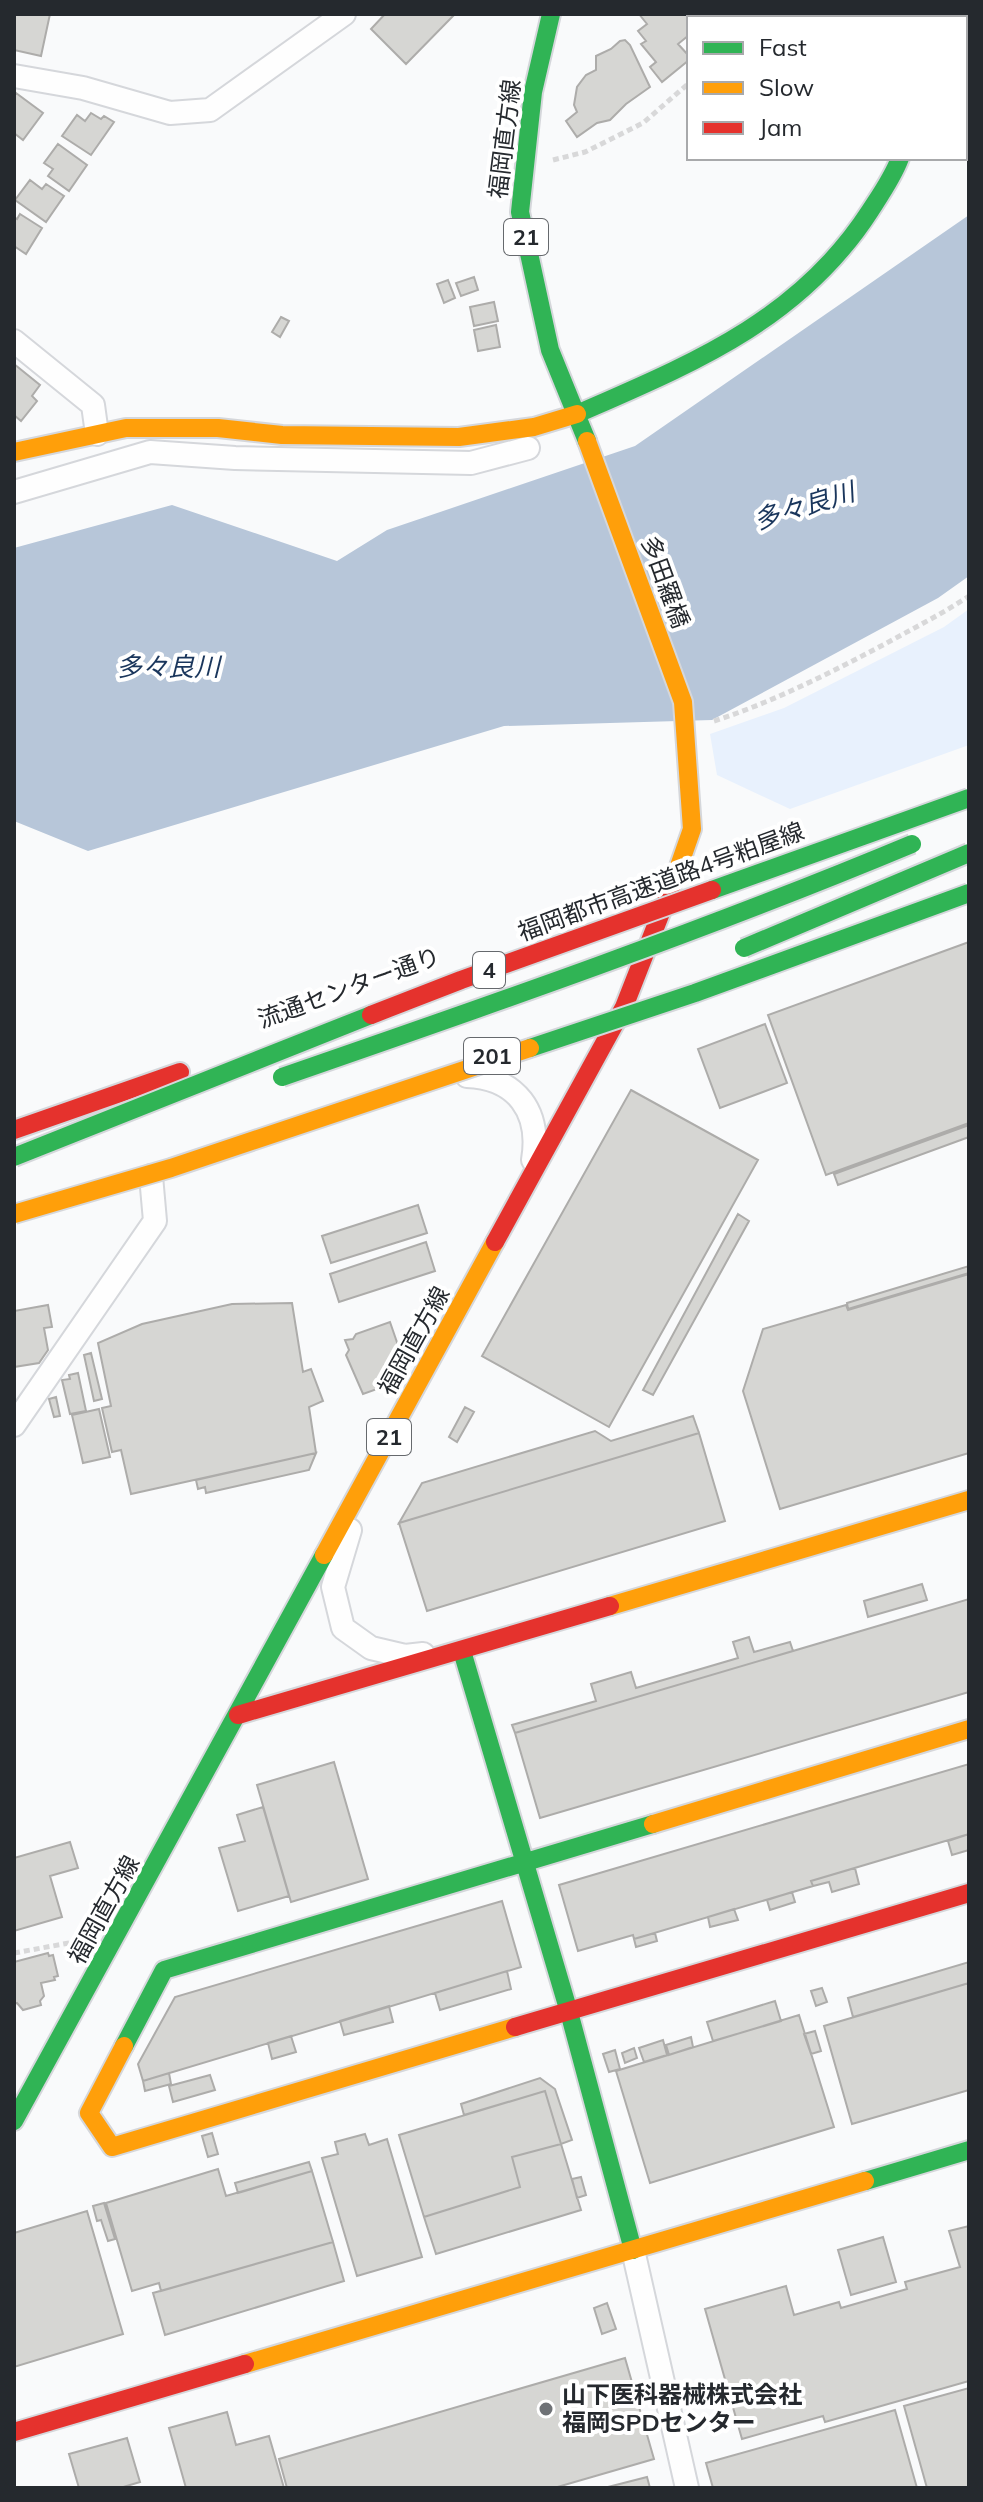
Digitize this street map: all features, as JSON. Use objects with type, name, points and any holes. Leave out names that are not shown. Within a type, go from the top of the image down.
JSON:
[{"type":"main road","name":"福岡直方線","points":[[551,14],[533,92],[520,212],[550,350],[592,452]]},
{"type":"main road","points":[[14,452],[126,428],[218,428],[282,435],[459,437],[534,427],[576,414],[677,370],[756,327],[811,283],[857,231],[895,172],[899,160]]},
{"type":"main road","name":"多田羅橋","points":[[592,452],[683,702],[686,730]]},
{"type":"main road","name":"福岡直方線","points":[[14,2121],[624,1007],[692,829],[686,730]]},
{"type":"main road","name":"流通センター通り","points":[[14,1130],[364,1010],[669,895],[969,787]]},
{"type":"main road","name":"福岡都市高速道路4号粕屋線","points":[[14,1157],[461,980],[969,798]]},
{"type":"main road","points":[[264,1082],[309,1070],[454,1018],[845,872],[928,837]]},
{"type":"main road","points":[[723,956],[969,853]]},
{"type":"main road","name":"201","points":[[14,1224],[374,1100],[624,1007],[969,886]]},
{"type":"main road","points":[[14,1214],[171,1168],[695,993],[969,893]]},
{"type":"main road","points":[[502,1057],[654,985]]},
{"type":"main road","points":[[70,1135],[219,1095]]},
{"type":"main road","points":[[238,1715],[969,1500]]},
{"type":"main road","points":[[462,1651],[569,2012],[633,2250]]},
{"type":"main road","points":[[969,1729],[164,1970],[89,2113],[112,2147],[969,1893]]},
{"type":"main road","points":[[14,2432],[969,2150]]},
{"type":"street","points":[[14,76],[83,88],[170,113],[210,110],[344,14]]},
{"type":"street","points":[[14,341],[93,405],[97,434]]},
{"type":"street","points":[[14,492],[150,452],[235,458],[471,463],[528,448]]},
{"type":"street","points":[[374,1100],[469,1075],[493,1079],[522,1098],[537,1136],[530,1181]]},
{"type":"street","points":[[14,1425],[155,1221],[151,1176]]},
{"type":"street","points":[[366,1479],[333,1587],[343,1628],[371,1648],[405,1656],[462,1651]]},
{"type":"street","points":[[633,2250],[687,2488]]},
{"type":"path","points":[[524,168],[585,152],[643,123],[687,85]]},
{"type":"path","points":[[686,730],[742,712],[820,679],[969,596]]},
{"type":"path","points":[[14,1953],[77,1940],[112,1946]]},
{"type":"shaded area","points":[[969,609],[969,745],[790,809],[717,775],[710,734],[784,708],[944,627]]},
{"type":"water","name":"多々良川","points":[[969,215],[969,576],[938,598],[712,720],[504,726],[88,851],[14,821],[14,548],[172,505],[337,561],[387,530],[635,446]]},
{"type":"building","points":[[14,14],[50,14],[41,56],[14,50]]},
{"type":"building","points":[[385,14],[455,14],[406,64],[371,29]]},
{"type":"building","points":[[639,14],[714,14],[687,16],[687,37],[678,44],[687,54],[687,62],[662,82],[650,67],[656,62],[641,44],[646,41],[638,31],[647,24]]},
{"type":"building","points":[[714,14],[740,14],[738,16]]},
{"type":"building","points":[[625,40],[630,45],[650,87],[610,120],[597,123],[577,137],[566,121],[577,112],[574,105],[577,87],[586,75],[596,70],[596,56]]},
{"type":"building","points":[[16,93],[43,113],[23,140],[14,133]]},
{"type":"building","points":[[91,113],[114,122],[91,155],[62,136],[77,115],[85,121]]},
{"type":"building","points":[[58,144],[87,165],[69,191],[48,176],[53,169],[44,163]]},
{"type":"building","points":[[30,180],[42,189],[46,184],[64,196],[46,222],[15,200]]},
{"type":"building","points":[[20,214],[42,228],[26,254],[14,246],[14,217],[17,219]]},
{"type":"building","points":[[474,277],[478,290],[461,296],[456,283]]},
{"type":"building","points":[[448,280],[455,298],[444,303],[437,284]]},
{"type":"building","points":[[494,302],[498,321],[474,326],[470,307]]},
{"type":"building","points":[[281,317],[289,321],[280,337],[272,332]]},
{"type":"building","points":[[496,325],[500,347],[478,351],[474,330]]},
{"type":"building","points":[[14,364],[40,385],[32,396],[37,401],[21,421],[14,415]]},
{"type":"building","points":[[969,942],[969,1123],[826,1175],[768,1015]]},
{"type":"building","points":[[765,1024],[787,1083],[720,1108],[698,1049]]},
{"type":"building","points":[[631,1090],[758,1160],[609,1427],[482,1356]]},
{"type":"building","points":[[969,1125],[969,1137],[838,1185],[834,1174]]},
{"type":"building","points":[[418,1205],[427,1233],[331,1263],[322,1236]]},
{"type":"building","points":[[738,1214],[749,1221],[653,1395],[643,1390]]},
{"type":"building","points":[[426,1242],[435,1271],[339,1302],[330,1274]]},
{"type":"building","points":[[969,1266],[969,1273],[848,1309],[847,1303]]},
{"type":"building","points":[[969,1274],[969,1453],[780,1509],[743,1391],[763,1329],[846,1305],[848,1310]]},
{"type":"building","points":[[292,1303],[303,1372],[311,1369],[323,1401],[309,1407],[316,1453],[131,1494],[121,1450],[112,1452],[102,1408],[111,1406],[98,1343],[142,1324],[232,1304]]},
{"type":"building","points":[[48,1305],[52,1327],[44,1328],[48,1350],[39,1363],[14,1367],[14,1311]]},
{"type":"building","points":[[390,1322],[401,1354],[388,1378],[383,1380],[384,1384],[363,1394],[346,1355],[349,1350],[345,1340]]},
{"type":"building","points":[[91,1353],[102,1399],[94,1401],[84,1355]]},
{"type":"building","points":[[78,1373],[86,1411],[70,1414],[62,1380]]},
{"type":"building","points":[[56,1397],[60,1416],[54,1417],[49,1399]]},
{"type":"building","points":[[465,1407],[474,1412],[457,1442],[449,1437]]},
{"type":"building","points":[[99,1409],[110,1457],[83,1463],[72,1415]]},
{"type":"building","points":[[693,1416],[699,1433],[399,1523],[422,1483],[595,1431],[611,1441]]},
{"type":"building","points":[[699,1433],[725,1521],[427,1611],[399,1523]]},
{"type":"building","points":[[316,1453],[309,1470],[206,1493],[205,1487],[198,1489],[196,1480]]},
{"type":"building","points":[[922,1584],[927,1600],[868,1617],[864,1601]]},
{"type":"building","points":[[969,1599],[969,1692],[540,1818],[515,1733]]},
{"type":"building","points":[[749,1637],[754,1652],[790,1642],[793,1651],[515,1733],[512,1725],[596,1701],[591,1684],[631,1672],[636,1688],[738,1658],[733,1642]]},
{"type":"building","points":[[334,1762],[368,1879],[291,1902],[257,1785]]},
{"type":"building","points":[[969,1764],[969,1834],[811,1881],[813,1886],[634,1939],[633,1935],[578,1951],[559,1885]]},
{"type":"building","points":[[263,1807],[289,1896],[238,1911],[219,1848],[245,1841],[237,1815]]},
{"type":"building","points":[[969,1834],[969,1850],[952,1855],[948,1841]]},
{"type":"building","points":[[70,1842],[78,1868],[50,1876],[62,1917],[14,1931],[14,1858]]},
{"type":"building","points":[[855,1868],[859,1884],[832,1892],[829,1882],[813,1886],[811,1881]]},
{"type":"building","points":[[792,1892],[795,1902],[770,1910],[767,1900]]},
{"type":"building","points":[[502,1901],[521,1967],[143,2081],[138,2064],[175,1997]]},
{"type":"building","points":[[734,1909],[738,1920],[710,1927],[708,1917]]},
{"type":"building","points":[[655,1933],[657,1941],[636,1947],[634,1939]]},
{"type":"building","points":[[48,1953],[49,1956],[53,1955],[58,1976],[54,1977],[55,1980],[41,1983],[44,1996],[41,2005],[23,2010],[17,2003],[14,2004],[14,1962]]},
{"type":"building","points":[[969,1962],[969,1983],[853,2017],[848,1998]]},
{"type":"building","points":[[507,1971],[511,1989],[440,2010],[435,1993]]},
{"type":"building","points":[[969,1983],[969,2090],[852,2124],[824,2026]]},
{"type":"building","points":[[822,1988],[827,2002],[816,2006],[811,1991]]},
{"type":"building","points":[[775,2001],[781,2021],[713,2041],[707,2022]]},
{"type":"building","points":[[389,2006],[393,2022],[344,2035],[340,2021]]},
{"type":"building","points":[[799,2015],[834,2127],[650,2183],[616,2071]]},
{"type":"building","points":[[815,2031],[821,2051],[811,2054],[804,2034]]},
{"type":"building","points":[[291,2036],[296,2052],[272,2059],[268,2043]]},
{"type":"building","points":[[691,2037],[693,2047],[669,2055],[666,2045]]},
{"type":"building","points":[[663,2040],[667,2055],[644,2062],[639,2048]]},
{"type":"building","points":[[634,2048],[637,2058],[625,2063],[622,2053]]},
{"type":"building","points":[[615,2050],[620,2069],[609,2072],[603,2054]]},
{"type":"building","points":[[169,2073],[171,2084],[145,2091],[143,2081]]},
{"type":"building","points":[[210,2075],[215,2090],[173,2102],[169,2086]]},
{"type":"building","points":[[540,2078],[555,2089],[572,2140],[561,2144],[545,2091],[464,2115],[461,2104]]},
{"type":"building","points":[[545,2091],[561,2144],[512,2157],[520,2187],[424,2217],[399,2135]]},
{"type":"building","points":[[212,2133],[218,2154],[208,2157],[202,2136]]},
{"type":"building","points":[[365,2134],[369,2145],[387,2139],[422,2257],[357,2276],[322,2158],[338,2154],[335,2142]]},
{"type":"building","points":[[561,2144],[581,2210],[436,2254],[424,2217],[520,2187],[512,2157]]},
{"type":"building","points":[[309,2162],[312,2171],[238,2193],[235,2183]]},
{"type":"building","points":[[218,2169],[226,2196],[312,2171],[333,2242],[161,2291],[159,2283],[132,2291],[106,2203]]},
{"type":"building","points":[[581,2177],[586,2195],[577,2198],[572,2179]]},
{"type":"building","points":[[104,2203],[115,2239],[108,2241],[93,2206]]},
{"type":"building","points":[[87,2211],[123,2334],[14,2367],[14,2233]]},
{"type":"building","points":[[969,2226],[969,2381],[825,2422],[823,2416],[742,2439],[705,2309],[786,2286],[794,2315],[839,2302],[841,2308],[907,2289],[905,2282],[960,2267],[949,2231]]},
{"type":"building","points":[[883,2237],[896,2282],[851,2295],[838,2250]]},
{"type":"building","points":[[333,2242],[344,2281],[165,2335],[153,2293]]},
{"type":"building","points":[[607,2303],[616,2329],[602,2334],[594,2308]]},
{"type":"building","name":"山下医科器械株式会社 福岡SPDセンター","points":[[625,2358],[654,2459],[554,2488],[287,2488],[279,2459]]},
{"type":"building","points":[[969,2388],[969,2488],[927,2488],[904,2406]]},
{"type":"building","points":[[895,2410],[917,2488],[713,2488],[706,2463]]},
{"type":"building","points":[[227,2412],[236,2445],[269,2436],[284,2488],[186,2488],[169,2428]]},
{"type":"building","points":[[127,2438],[140,2482],[120,2488],[79,2488],[69,2454]]},
{"type":"building","points":[[647,2477],[650,2488],[604,2488]]},
{"type":"traffic: fast","points":[[551,14],[533,92],[520,212],[550,350],[587,441]]},
{"type":"traffic: fast","points":[[577,414],[701,357],[776,310],[810,282],[842,249],[870,211],[899,160]]},
{"type":"traffic: fast","points":[[712,890],[969,798]]},
{"type":"traffic: fast","points":[[282,1077],[678,936],[912,844]]},
{"type":"traffic: fast","points":[[744,948],[969,853]]},
{"type":"traffic: fast","points":[[530,1048],[695,993],[969,893]]},
{"type":"traffic: fast","points":[[14,1157],[371,1015]]},
{"type":"traffic: fast","points":[[14,2121],[324,1555]]},
{"type":"traffic: fast","points":[[462,1651],[569,2012],[633,2250]]},
{"type":"traffic: fast","points":[[124,2046],[164,1970],[653,1824]]},
{"type":"traffic: fast","points":[[865,2181],[969,2150]]},
{"type":"traffic: slow","points":[[14,452],[126,428],[218,428],[282,435],[459,437],[534,427],[577,414]]},
{"type":"traffic: slow","points":[[587,441],[683,702],[692,829],[677,872]]},
{"type":"traffic: slow","points":[[14,1214],[171,1168],[530,1048]]},
{"type":"traffic: slow","points":[[324,1555],[495,1242]]},
{"type":"traffic: slow","points":[[610,1606],[969,1500]]},
{"type":"traffic: slow","points":[[653,1824],[969,1729]]},
{"type":"traffic: slow","points":[[124,2046],[89,2113],[112,2147],[515,2027]]},
{"type":"traffic: slow","points":[[245,2364],[865,2181]]},
{"type":"traffic: jam","points":[[495,1242],[624,1007],[677,872]]},
{"type":"traffic: jam","points":[[371,1015],[712,890]]},
{"type":"traffic: jam","points":[[14,1130],[180,1072]]},
{"type":"traffic: jam","points":[[238,1715],[610,1606]]},
{"type":"traffic: jam","points":[[515,2027],[969,1893]]},
{"type":"traffic: jam","points":[[14,2432],[245,2364]]},
{"type":"place","name":"山下医科器械株式会社 福岡SPDセンター","points":[[546,2409]]}]
